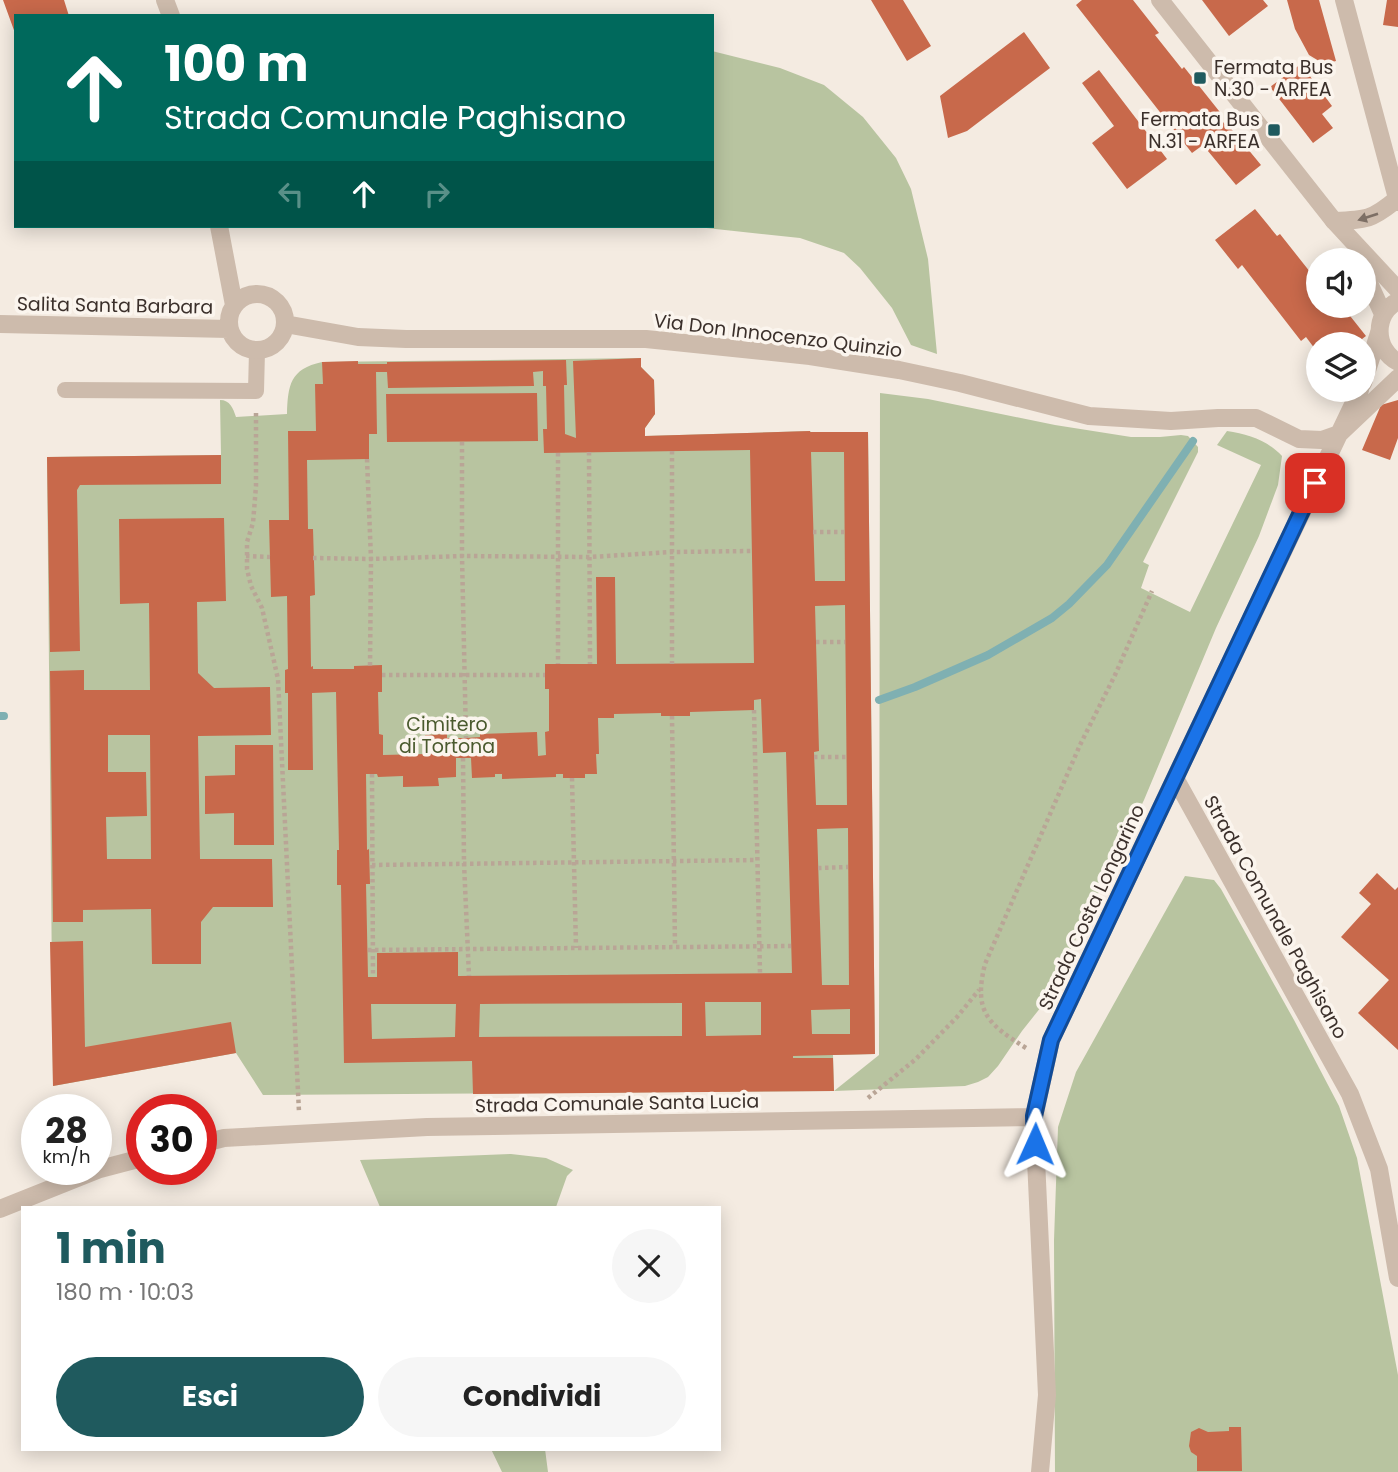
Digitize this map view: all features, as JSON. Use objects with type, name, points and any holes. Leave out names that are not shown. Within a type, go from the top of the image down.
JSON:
[{"type":"street","points":[[1160,0],[1334,221],[1398,290]]},
{"type":"street","points":[[1334,221],[1362,220],[1398,202],[1344,0]]},
{"type":"street","points":[[219,228],[234,305]]},
{"type":"street","points":[[1348,238],[1353,248]]},
{"type":"street","points":[[258,294],[275,300],[285,315],[285,324],[284,332],[273,346],[257,351],[240,345],[233,338],[229,329],[230,312],[241,299],[258,294]]},
{"type":"street","points":[[1376,299],[1383,314]]},
{"type":"street","points":[[1376,339],[1383,314],[1398,301]]},
{"type":"street","name":"Salita Santa Barbara","points":[[0,324],[229,329]]},
{"type":"street","name":"Via Don Innocenzo Quinzio","points":[[285,324],[358,337],[646,339],[704,344],[810,356],[899,370],[1089,416],[1171,421],[1256,418],[1299,439],[1322,440],[1339,434]]},
{"type":"street","points":[[1378,332],[1383,349],[1398,362]]},
{"type":"street","points":[[1339,434],[1398,378]]},
{"type":"street","points":[[1175,778],[1354,402]]},
{"type":"street","name":"Strada Costa Longarino","points":[[1040,1472],[1047,1395],[1034,1116],[1051,1040],[1175,778]]},
{"type":"street","name":"Strada Comunale Paghisano","points":[[1175,778],[1350,1094],[1379,1168],[1398,1278]]},
{"type":"street","name":"Strada Comunale Santa Lucia","points":[[217,1140],[427,1128],[1034,1116]]},
{"type":"street","points":[[0,1209],[100,1168],[126,1162]]},
{"type":"lane","points":[[65,390],[256,391],[257,351]]},
{"type":"path","points":[[256,412],[256,486],[253,523],[246,556],[251,586],[262,608],[278,679],[300,1134]]},
{"type":"path","points":[[462,442],[466,738]]},
{"type":"path","points":[[672,451],[672,664]]},
{"type":"path","points":[[589,452],[590,664]]},
{"type":"path","points":[[558,453],[558,664]]},
{"type":"path","points":[[367,459],[371,559],[370,666]]},
{"type":"path","points":[[813,532],[844,532]]},
{"type":"path","points":[[313,558],[590,557],[752,551]]},
{"type":"path","points":[[246,556],[270,557]]},
{"type":"path","points":[[1047,1060],[992,1024],[984,1008],[980,989],[985,964],[1080,745],[1152,591]]},
{"type":"path","points":[[816,642],[845,642]]},
{"type":"path","points":[[382,675],[545,675]]},
{"type":"path","points":[[754,710],[760,973]]},
{"type":"path","points":[[672,716],[675,947]]},
{"type":"path","points":[[814,757],[847,757]]},
{"type":"path","points":[[463,758],[469,976]]},
{"type":"path","points":[[372,774],[373,974]]},
{"type":"path","points":[[572,778],[576,948]]},
{"type":"path","points":[[372,865],[757,860]]},
{"type":"path","points":[[818,867],[848,867]]},
{"type":"path","points":[[371,950],[791,946]]},
{"type":"path","points":[[839,1121],[916,1059],[980,989]]},
{"type":"green space","points":[[714,52],[780,68],[824,85],[863,117],[896,158],[911,189],[928,259],[937,354],[911,345],[892,308],[860,268],[844,253],[800,238],[707,228],[714,228]]},
{"type":"green space","name":"Cimitero di Tortona","points":[[641,358],[641,367],[654,380],[655,414],[645,428],[645,436],[868,432],[875,1054],[833,1055],[834,1091],[263,1095],[236,1053],[53,1086],[47,457],[221,455],[220,400],[229,403],[236,417],[287,414],[290,387],[297,374],[322,362]]},
{"type":"green space","points":[[880,393],[928,399],[1055,425],[1131,437],[1188,436],[1198,447],[1198,452],[1143,562],[1149,565],[1141,588],[1190,612],[1261,465],[1217,445],[1227,431],[1250,436],[1270,446],[1282,456],[1278,485],[1259,536],[1216,628],[1144,800],[1045,1002],[998,1066],[988,1077],[978,1082],[965,1086],[834,1091],[879,1055]]},
{"type":"green space","points":[[1185,876],[1214,880],[1221,889],[1339,1106],[1357,1158],[1398,1375],[1398,1472],[1055,1472],[1054,1240],[1058,1127],[1076,1072]]},
{"type":"green space","points":[[511,1154],[546,1158],[573,1170],[567,1176],[556,1206],[380,1206],[360,1160]]},
{"type":"green space","points":[[492,1451],[545,1451],[548,1472],[502,1472]]},
{"type":"building","points":[[3,0],[64,0],[68,14],[14,14],[14,30]]},
{"type":"building","points":[[871,0],[903,0],[931,46],[907,61]]},
{"type":"building","points":[[1082,0],[1133,0],[1159,33],[1155,35],[1223,116],[1220,118],[1226,126],[1228,125],[1261,165],[1236,185],[1203,145],[1192,153],[1076,5]]},
{"type":"building","points":[[1202,0],[1263,0],[1268,6],[1229,36]]},
{"type":"building","points":[[1287,0],[1319,0],[1336,61],[1324,64],[1309,55],[1295,29]]},
{"type":"building","points":[[1387,0],[1398,0],[1398,27],[1383,25]]},
{"type":"building","points":[[1024,32],[1050,68],[967,131],[948,138],[940,96]]},
{"type":"building","points":[[1301,64],[1332,106],[1322,114],[1333,128],[1313,143],[1270,87]]},
{"type":"building","points":[[1099,70],[1167,159],[1127,189],[1092,143],[1114,126],[1082,83]]},
{"type":"building","points":[[1255,209],[1277,236],[1280,234],[1306,267],[1306,318],[1352,318],[1363,332],[1306,332],[1306,337],[1301,341],[1242,265],[1238,269],[1215,240]]},
{"type":"building","points":[[641,358],[641,367],[654,380],[655,414],[645,428],[645,436],[868,432],[875,1054],[793,1056],[833,1058],[834,1091],[473,1094],[472,1061],[344,1063],[341,885],[337,885],[339,850],[336,692],[312,693],[313,770],[288,770],[288,693],[285,693],[285,670],[288,669],[287,596],[271,597],[269,520],[289,520],[288,431],[316,431],[315,384],[323,384],[322,362],[358,361],[358,364],[387,364],[566,360],[565,434],[576,438],[573,361]],"holes":[[[543,371],[547,429],[543,429],[544,453],[750,450],[754,663],[616,664],[615,577],[596,577],[597,664],[545,664],[545,689],[549,689],[546,755],[538,756],[537,732],[480,734],[480,737],[466,738],[447,738],[447,734],[425,735],[426,754],[383,755],[383,735],[379,734],[378,692],[382,692],[382,665],[354,666],[354,669],[311,667],[310,596],[315,595],[313,529],[308,529],[307,460],[369,459],[369,434],[377,434],[376,372],[387,372],[388,388],[534,386],[533,372]],[[811,452],[844,452],[845,581],[815,581]],[[845,605],[847,805],[816,805],[814,752],[819,751],[815,606]],[[761,699],[763,753],[786,752],[792,973],[458,976],[458,952],[377,953],[377,977],[368,977],[366,884],[370,884],[366,774],[377,774],[378,777],[403,776],[403,787],[439,786],[438,778],[456,777],[456,758],[471,758],[472,778],[495,777],[495,774],[502,774],[502,779],[556,777],[556,774],[563,774],[563,778],[585,778],[585,774],[597,774],[598,718],[614,718],[614,714],[661,713],[661,716],[690,716],[690,712],[754,710],[754,700]],[[848,828],[849,985],[822,985],[817,829]],[[705,1002],[761,1002],[761,1035],[706,1036]],[[682,1003],[682,1036],[479,1037],[480,1004]],[[371,1004],[456,1004],[455,1037],[372,1039]],[[850,1009],[850,1034],[812,1034],[811,1010]]]},
{"type":"building","points":[[537,393],[538,441],[387,442],[386,394]]},
{"type":"building","points":[[1398,400],[1398,438],[1390,460],[1362,450],[1381,405]]},
{"type":"building","points":[[221,455],[221,484],[80,485],[77,490],[80,651],[50,652],[47,457]]},
{"type":"building","points":[[224,518],[226,601],[197,602],[198,673],[214,688],[270,687],[271,735],[198,736],[200,859],[272,859],[273,907],[213,907],[201,922],[201,964],[152,964],[151,909],[83,910],[83,922],[53,922],[50,671],[84,670],[84,690],[150,690],[149,603],[120,604],[119,519]],"holes":[[[108,735],[150,735],[151,859],[107,859],[106,817],[147,816],[146,772],[108,772]]]},
{"type":"building","points":[[235,745],[273,745],[274,845],[234,845],[234,813],[205,814],[205,776],[235,775]]},
{"type":"building","points":[[1377,873],[1395,890],[1398,887],[1398,1050],[1358,1013],[1389,980],[1341,937],[1371,904],[1359,893]]},
{"type":"building","points":[[83,941],[85,1047],[231,1022],[236,1053],[53,1086],[50,942]]},
{"type":"building","points":[[1229,1427],[1241,1427],[1242,1471],[1197,1471],[1197,1456],[1191,1452],[1189,1446],[1191,1432],[1199,1428],[1208,1432],[1229,1431]]},
{"type":"waterway","points":[[879,700],[988,655],[1052,618],[1069,604],[1107,565],[1193,441]]},
{"type":"place","name":"Fermata Bus N.30 - ARFEA","points":[[1200,78]]},
{"type":"place","name":"Fermata Bus N.31 - ARFEA","points":[[1274,130]]},
{"type":"route","points":[[1035,1144],[1034,1116],[1051,1040],[1315,483]]}]
